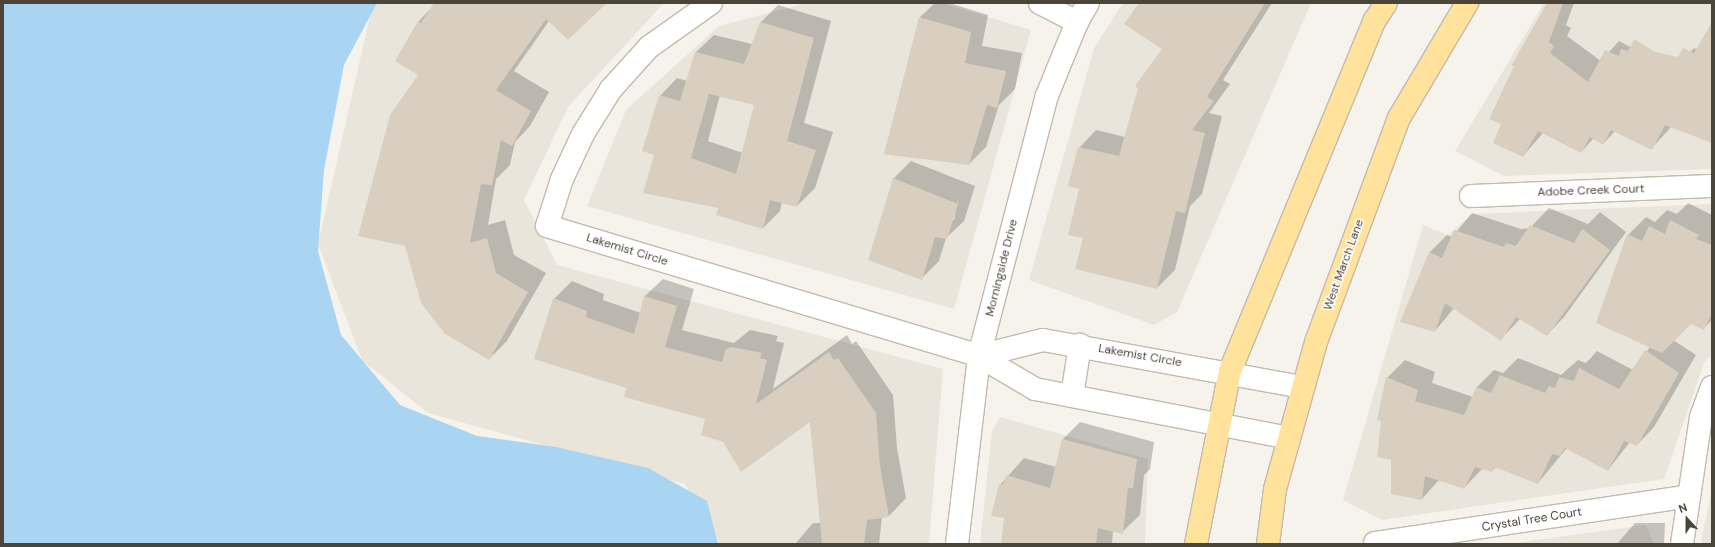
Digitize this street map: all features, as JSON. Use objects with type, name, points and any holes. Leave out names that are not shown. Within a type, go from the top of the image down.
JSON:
[{"type":"main road","points":[[1196,544],[1230,371],[1372,28],[1386,3]]},
{"type":"main road","name":"West March Lane","points":[[1268,544],[1275,489],[1302,387],[1399,118],[1467,3]]},
{"type":"street","name":"Lakemist Circle","points":[[710,3],[649,47],[611,89],[582,134],[562,179],[548,226],[979,356],[1035,389],[1289,438]]},
{"type":"street","points":[[1040,3],[1077,22]]},
{"type":"street","name":"Morningside Drive","points":[[957,544],[979,356],[1046,98],[1077,22],[1088,3]]},
{"type":"street","name":"Adobe Creek Court","points":[[1471,196],[1712,186]]},
{"type":"street","name":"Lakemist Circle","points":[[979,356],[1043,340],[1230,371],[1302,387]]},
{"type":"street","points":[[1072,396],[1080,346]]},
{"type":"street","points":[[1682,544],[1701,418],[1712,387]]},
{"type":"street","name":"Crystal Tree Court","points":[[1375,543],[1689,496]]},
{"type":"shaded area","points":[[373,3],[664,3],[568,107],[524,200],[557,265],[943,369],[929,544],[720,544],[685,484],[428,413],[362,360],[318,244]]},
{"type":"shaded area","points":[[807,3],[941,3],[1031,30],[954,309],[587,206],[626,110],[719,26]]},
{"type":"shaded area","points":[[1123,3],[1311,3],[1177,312],[1154,325],[1029,280],[1094,48]]},
{"type":"shaded area","points":[[1544,3],[1712,3],[1712,169],[1504,176],[1455,151]]},
{"type":"shaded area","points":[[1712,204],[1712,355],[1704,363],[1664,479],[1382,520],[1343,500],[1423,225],[1448,235],[1472,214]]},
{"type":"shaded area","points":[[1000,417],[1148,459],[1145,544],[980,544],[992,431]]},
{"type":"shaded area","points":[[1712,490],[1712,544],[1702,544],[1702,536]]},
{"type":"shaded area","points":[[1646,525],[1654,544],[1508,544]]},
{"type":"water","points":[[3,3],[377,3],[344,65],[324,170],[318,251],[341,335],[400,405],[477,436],[556,447],[648,468],[707,501],[718,544],[3,544]]},
{"type":"building","points":[[434,3],[607,3],[568,40],[546,19],[496,90],[531,111],[512,146],[501,140],[492,185],[481,184],[470,243],[487,238],[496,273],[528,292],[489,360],[445,334],[421,303],[405,246],[358,236],[390,115],[418,75],[395,61],[418,21],[421,23]]},
{"type":"building","points":[[1139,3],[1265,3],[1207,97],[1214,101],[1192,130],[1205,133],[1185,213],[1176,211],[1157,289],[1075,269],[1083,238],[1068,235],[1079,189],[1068,186],[1078,147],[1119,156],[1138,88],[1135,86],[1162,49],[1124,24]]},
{"type":"building","points":[[1547,3],[1563,3],[1549,42],[1554,46],[1550,53],[1588,82],[1605,50],[1619,56],[1621,49],[1628,51],[1634,39],[1655,52],[1678,57],[1683,48],[1694,53],[1712,22],[1712,143],[1665,125],[1652,150],[1611,130],[1603,145],[1590,137],[1581,153],[1538,131],[1523,157],[1493,143],[1501,124],[1489,119],[1514,66],[1511,66]]},
{"type":"building","points":[[919,17],[971,32],[965,63],[1006,71],[997,108],[987,105],[969,165],[884,154]]},
{"type":"building","points":[[760,22],[814,38],[787,141],[816,150],[797,207],[770,200],[763,229],[716,215],[718,208],[643,193],[654,155],[642,151],[659,95],[680,101],[695,52],[744,64]],"holes":[[[709,94],[754,105],[736,174],[691,158]]]},
{"type":"building","points":[[893,178],[958,204],[947,239],[935,237],[922,280],[868,260]]},
{"type":"building","points":[[1670,220],[1699,235],[1696,239],[1712,245],[1712,313],[1704,330],[1691,324],[1662,353],[1596,323],[1627,234],[1642,241],[1649,226],[1665,234]]},
{"type":"building","points":[[1530,225],[1574,243],[1582,229],[1610,250],[1547,336],[1516,317],[1501,341],[1445,303],[1435,332],[1400,322],[1429,252],[1442,258],[1454,230],[1504,247],[1506,243],[1516,246]]},
{"type":"building","points":[[644,296],[677,306],[665,347],[722,362],[726,349],[732,347],[762,353],[760,358],[767,360],[756,404],[829,352],[834,360],[838,358],[876,413],[880,466],[889,517],[867,520],[864,544],[822,544],[810,422],[741,472],[723,442],[701,435],[705,419],[624,397],[626,388],[534,359],[553,298],[587,311],[586,317],[634,334]]},
{"type":"building","points":[[1645,350],[1679,373],[1637,446],[1624,441],[1608,471],[1565,448],[1560,456],[1552,454],[1538,484],[1494,467],[1492,472],[1475,467],[1464,489],[1425,476],[1422,500],[1391,494],[1391,460],[1377,457],[1381,421],[1377,420],[1386,377],[1418,390],[1415,401],[1464,415],[1476,387],[1491,393],[1500,375],[1545,393],[1549,386],[1555,388],[1559,377],[1574,381],[1579,368],[1619,389]]},
{"type":"building","points":[[1062,439],[1137,459],[1133,488],[1128,488],[1123,534],[1098,528],[1096,544],[1001,544],[1004,518],[991,516],[999,484],[1003,485],[1006,475],[1050,488]]}]
